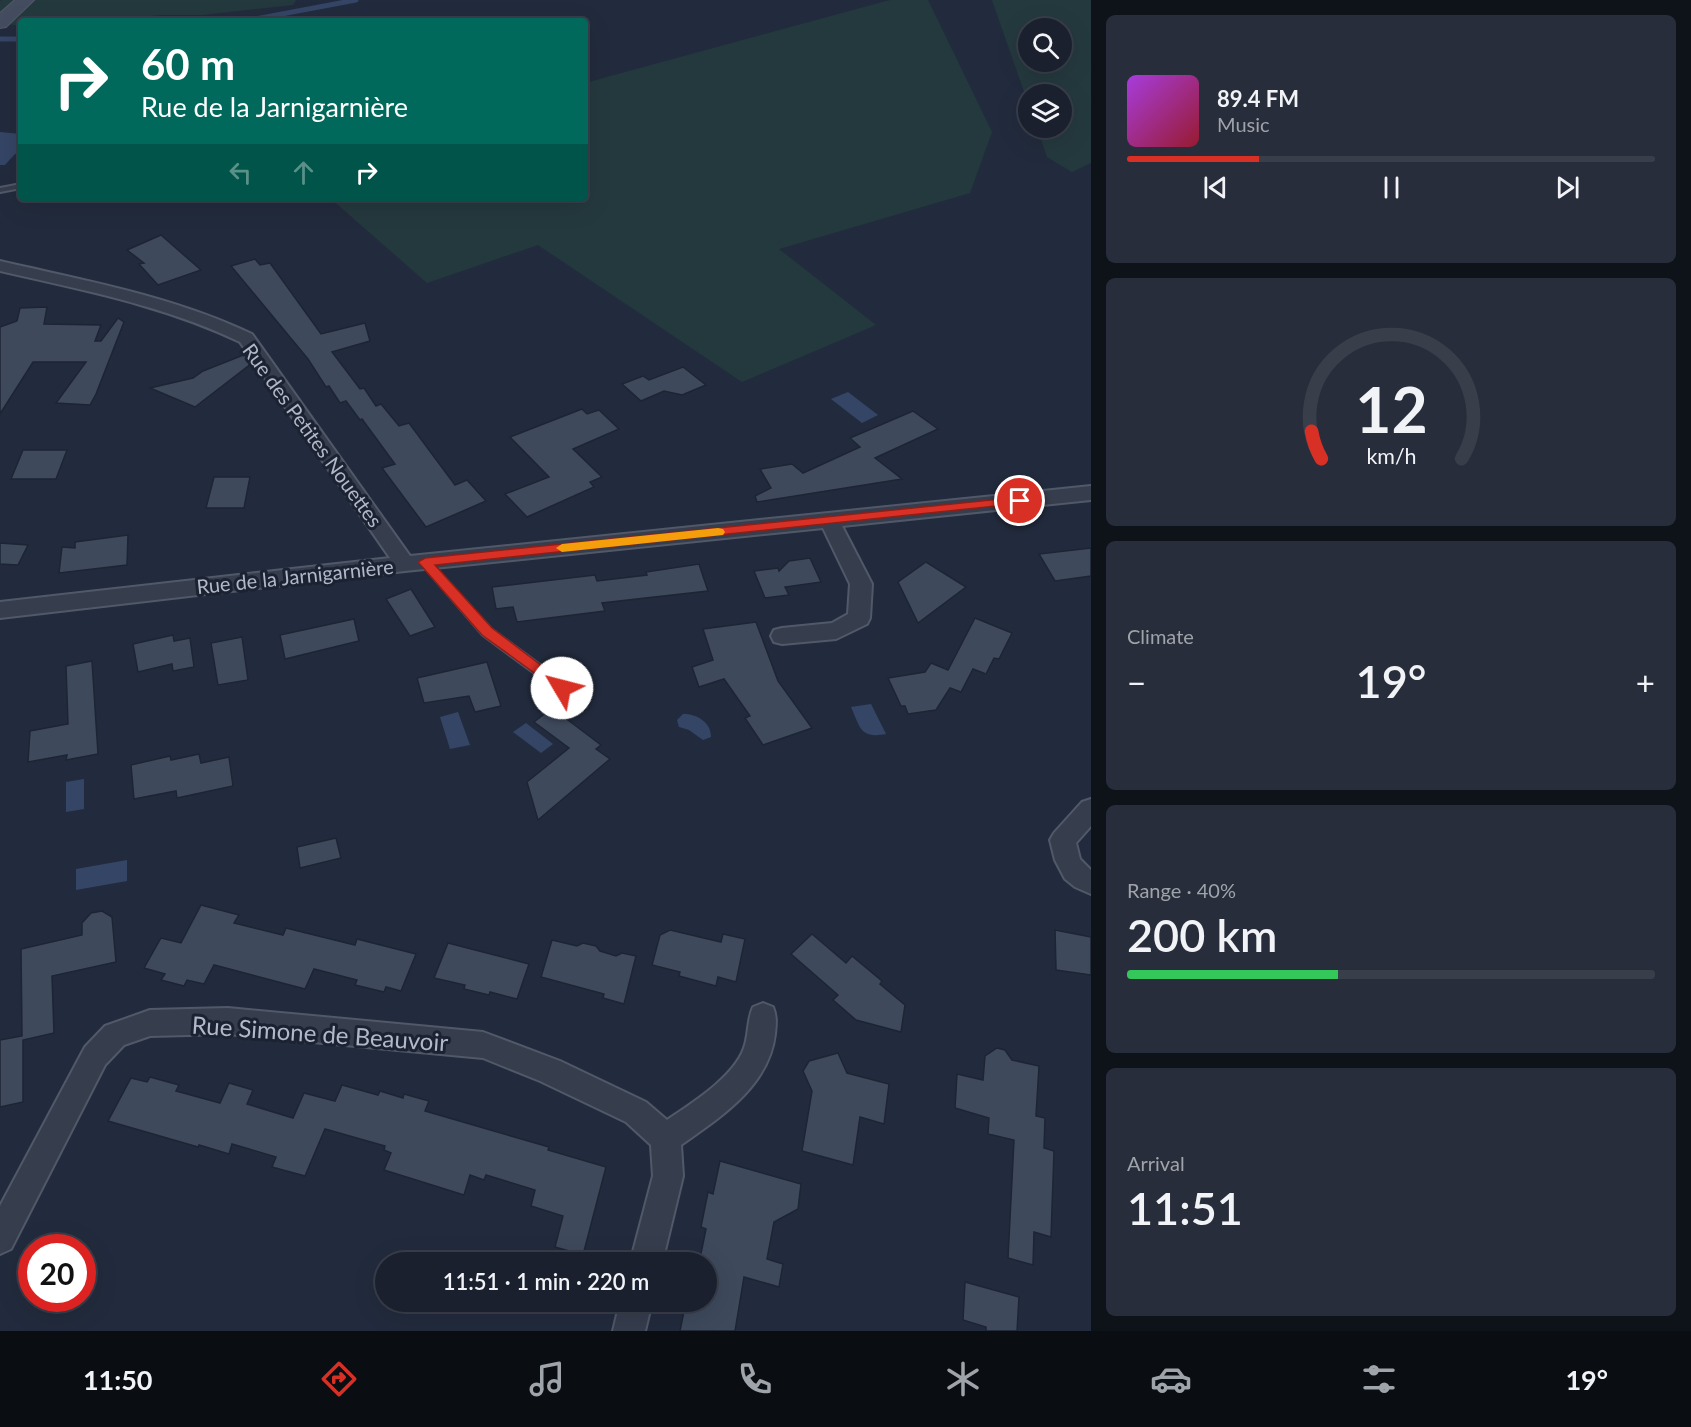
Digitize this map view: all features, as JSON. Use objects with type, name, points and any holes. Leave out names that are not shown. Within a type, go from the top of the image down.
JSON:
[{"type":"street","points":[[0,23],[25,0]]},
{"type":"street","name":"Rue des Petites Nouettes","points":[[0,266],[177,308],[213,321],[246,338],[415,563]]},
{"type":"street","name":"Rue de la Jarnigarnière","points":[[0,610],[415,563],[1091,493]]},
{"type":"street","points":[[782,636],[836,631],[859,618],[861,584],[829,520]]},
{"type":"street","points":[[1091,809],[1063,840],[1066,861],[1083,879],[1091,883]]},
{"type":"street","points":[[649,1252],[668,1176],[666,1138],[716,1102],[756,1056],[763,1016]]},
{"type":"street","name":"Rue Simone de Beauvoir","points":[[0,1238],[95,1056],[115,1035],[150,1023],[228,1021],[483,1045],[550,1071],[636,1112],[666,1138]]},
{"type":"street","points":[[629,1331],[634,1312]]},
{"type":"lane","points":[[0,190],[18,187]]},
{"type":"lane","points":[[415,563],[487,632],[562,688]]},
{"type":"green space","points":[[296,0],[293,5],[203,15],[18,18],[18,26],[0,23],[0,1]]},
{"type":"green space","points":[[890,0],[928,0],[992,132],[970,193],[779,249],[876,325],[742,382],[538,245],[427,283],[333,201],[588,201],[588,82]]},
{"type":"green space","points":[[992,0],[1091,0],[1091,163],[1072,172],[1047,157],[1040,138],[1072,138],[1072,84],[1021,84]]},
{"type":"water","points":[[0,132],[18,134],[18,154],[5,165],[0,165]]},
{"type":"water","points":[[848,392],[878,415],[862,423],[831,399]]},
{"type":"water","points":[[871,704],[886,734],[871,735],[859,726],[851,707]]},
{"type":"water","points":[[458,712],[470,745],[450,749],[440,717]]},
{"type":"water","points":[[683,714],[693,715],[706,723],[711,737],[703,740],[689,730],[679,727],[677,720]]},
{"type":"water","points":[[526,723],[553,744],[541,753],[513,732]]},
{"type":"water","points":[[84,779],[84,809],[66,812],[66,782]]},
{"type":"water","points":[[127,860],[127,881],[76,890],[76,869]]},
{"type":"building","points":[[161,235],[201,270],[158,285],[139,264],[144,263],[127,250]]},
{"type":"building","points":[[255,259],[260,265],[270,263],[321,334],[365,323],[370,341],[332,352],[360,389],[364,388],[376,406],[381,404],[399,426],[409,423],[455,485],[467,480],[486,501],[426,527],[382,468],[395,464],[362,419],[360,420],[346,401],[340,403],[329,386],[326,387],[308,359],[231,266]]},
{"type":"building","points":[[47,307],[44,324],[101,325],[95,341],[101,341],[118,318],[124,322],[96,394],[90,405],[56,403],[86,362],[33,362],[0,414],[0,327],[17,321],[20,308]]},
{"type":"building","points":[[246,354],[252,363],[195,407],[150,388],[193,378],[203,371]]},
{"type":"building","points":[[683,367],[706,385],[682,395],[664,391],[641,401],[622,384],[643,376],[649,380]]},
{"type":"building","points":[[582,409],[587,414],[599,410],[619,429],[573,449],[602,477],[590,482],[594,487],[527,517],[505,494],[549,477],[510,437]]},
{"type":"building","points":[[913,411],[938,429],[875,458],[902,479],[757,502],[755,496],[771,488],[760,469],[792,464],[803,473],[860,447],[850,438]]},
{"type":"building","points":[[23,450],[67,450],[56,479],[11,479]]},
{"type":"building","points":[[214,477],[250,477],[244,508],[206,508]]},
{"type":"building","points":[[128,535],[127,565],[59,573],[62,547],[75,548],[75,542]]},
{"type":"building","points":[[0,543],[28,545],[18,565],[0,564]]},
{"type":"building","points":[[1091,548],[1091,576],[1055,581],[1039,554]]},
{"type":"building","points":[[810,558],[821,582],[785,587],[789,595],[765,598],[754,571],[778,568],[779,571],[789,561]]},
{"type":"building","points":[[926,562],[966,587],[918,623],[898,582]]},
{"type":"building","points":[[699,564],[708,591],[602,603],[605,611],[517,622],[513,607],[496,609],[492,587],[595,575],[597,581],[647,575],[646,572]]},
{"type":"building","points":[[411,589],[435,627],[410,636],[386,599]]},
{"type":"building","points":[[975,618],[1012,633],[999,659],[994,658],[986,674],[973,669],[961,692],[950,688],[936,710],[908,714],[905,706],[901,706],[888,678],[925,672],[931,663],[948,670]]},
{"type":"building","points":[[354,619],[359,641],[285,659],[280,635]]},
{"type":"building","points":[[756,622],[778,681],[812,728],[763,745],[745,718],[750,716],[724,679],[699,687],[692,667],[713,660],[703,629]]},
{"type":"building","points":[[173,635],[174,641],[190,638],[194,667],[173,671],[172,664],[138,672],[133,644]]},
{"type":"building","points":[[242,637],[248,680],[218,685],[211,643]]},
{"type":"building","points":[[92,661],[98,754],[66,760],[67,755],[28,762],[30,731],[68,724],[66,666]]},
{"type":"building","points":[[487,662],[501,706],[475,712],[469,696],[424,703],[417,678]]},
{"type":"building","points":[[552,708],[601,745],[596,749],[610,759],[538,820],[527,782],[569,748],[534,722]]},
{"type":"building","points":[[199,754],[201,763],[229,757],[233,786],[177,798],[176,791],[134,799],[131,765],[170,756],[171,760]]},
{"type":"building","points":[[336,838],[341,858],[300,868],[297,847]]},
{"type":"building","points":[[201,905],[239,915],[234,923],[283,935],[286,928],[355,945],[357,939],[416,954],[401,991],[386,987],[384,992],[355,985],[357,980],[314,969],[305,989],[214,965],[204,984],[187,980],[184,986],[161,980],[165,974],[144,968],[161,938],[181,943]]},
{"type":"building","points":[[102,911],[112,917],[116,962],[52,976],[54,1033],[23,1040],[23,1102],[0,1107],[0,1040],[22,1036],[21,949],[82,935],[82,923],[91,913]]},
{"type":"building","points":[[670,930],[721,942],[723,934],[745,939],[736,982],[718,977],[716,986],[679,976],[680,972],[652,965],[660,935]]},
{"type":"building","points":[[1055,930],[1091,937],[1091,975],[1056,970]]},
{"type":"building","points":[[812,934],[846,963],[852,956],[882,981],[880,984],[905,1005],[901,1032],[856,1020],[833,1000],[838,995],[791,954]]},
{"type":"building","points":[[552,940],[577,946],[583,943],[596,946],[600,951],[616,956],[622,953],[636,956],[624,1004],[603,998],[604,994],[541,977]]},
{"type":"building","points":[[448,943],[529,964],[517,999],[490,992],[489,995],[464,989],[465,985],[434,978]]},
{"type":"building","points":[[997,1048],[1005,1050],[1012,1060],[1039,1066],[1036,1116],[1045,1118],[1044,1148],[1054,1151],[1051,1237],[1034,1232],[1033,1265],[1008,1258],[1014,1140],[988,1134],[989,1118],[955,1108],[957,1074],[983,1080],[985,1056]]},
{"type":"building","points":[[838,1053],[847,1073],[889,1084],[884,1124],[860,1117],[853,1165],[802,1151],[812,1091],[803,1071],[809,1061]]},
{"type":"building","points":[[150,1077],[179,1085],[176,1091],[220,1103],[229,1083],[253,1090],[247,1104],[293,1118],[304,1093],[335,1101],[342,1085],[378,1095],[380,1091],[403,1098],[404,1094],[429,1101],[425,1111],[549,1147],[548,1150],[606,1167],[584,1252],[572,1252],[555,1247],[563,1216],[531,1206],[535,1190],[486,1175],[484,1180],[470,1175],[464,1195],[384,1170],[391,1153],[384,1150],[385,1146],[325,1129],[305,1176],[272,1167],[276,1157],[232,1144],[229,1154],[108,1121],[131,1078],[147,1082]]},
{"type":"building","points":[[720,1161],[801,1184],[798,1209],[774,1222],[767,1259],[783,1264],[779,1287],[744,1277],[735,1331],[680,1331],[684,1312],[717,1312],[717,1252],[701,1252],[706,1229],[701,1227],[708,1192],[713,1194]]},
{"type":"building","points":[[965,1282],[1019,1297],[1017,1331],[986,1331],[986,1327],[963,1320]]},
{"type":"waterway","points":[[261,18],[356,0]]},
{"type":"waterway","points":[[0,39],[18,39]]},
{"type":"slow traffic","points":[[562,548],[718,532]]},
{"type":"route","points":[[562,688],[487,632],[425,562],[1020,501]]}]
